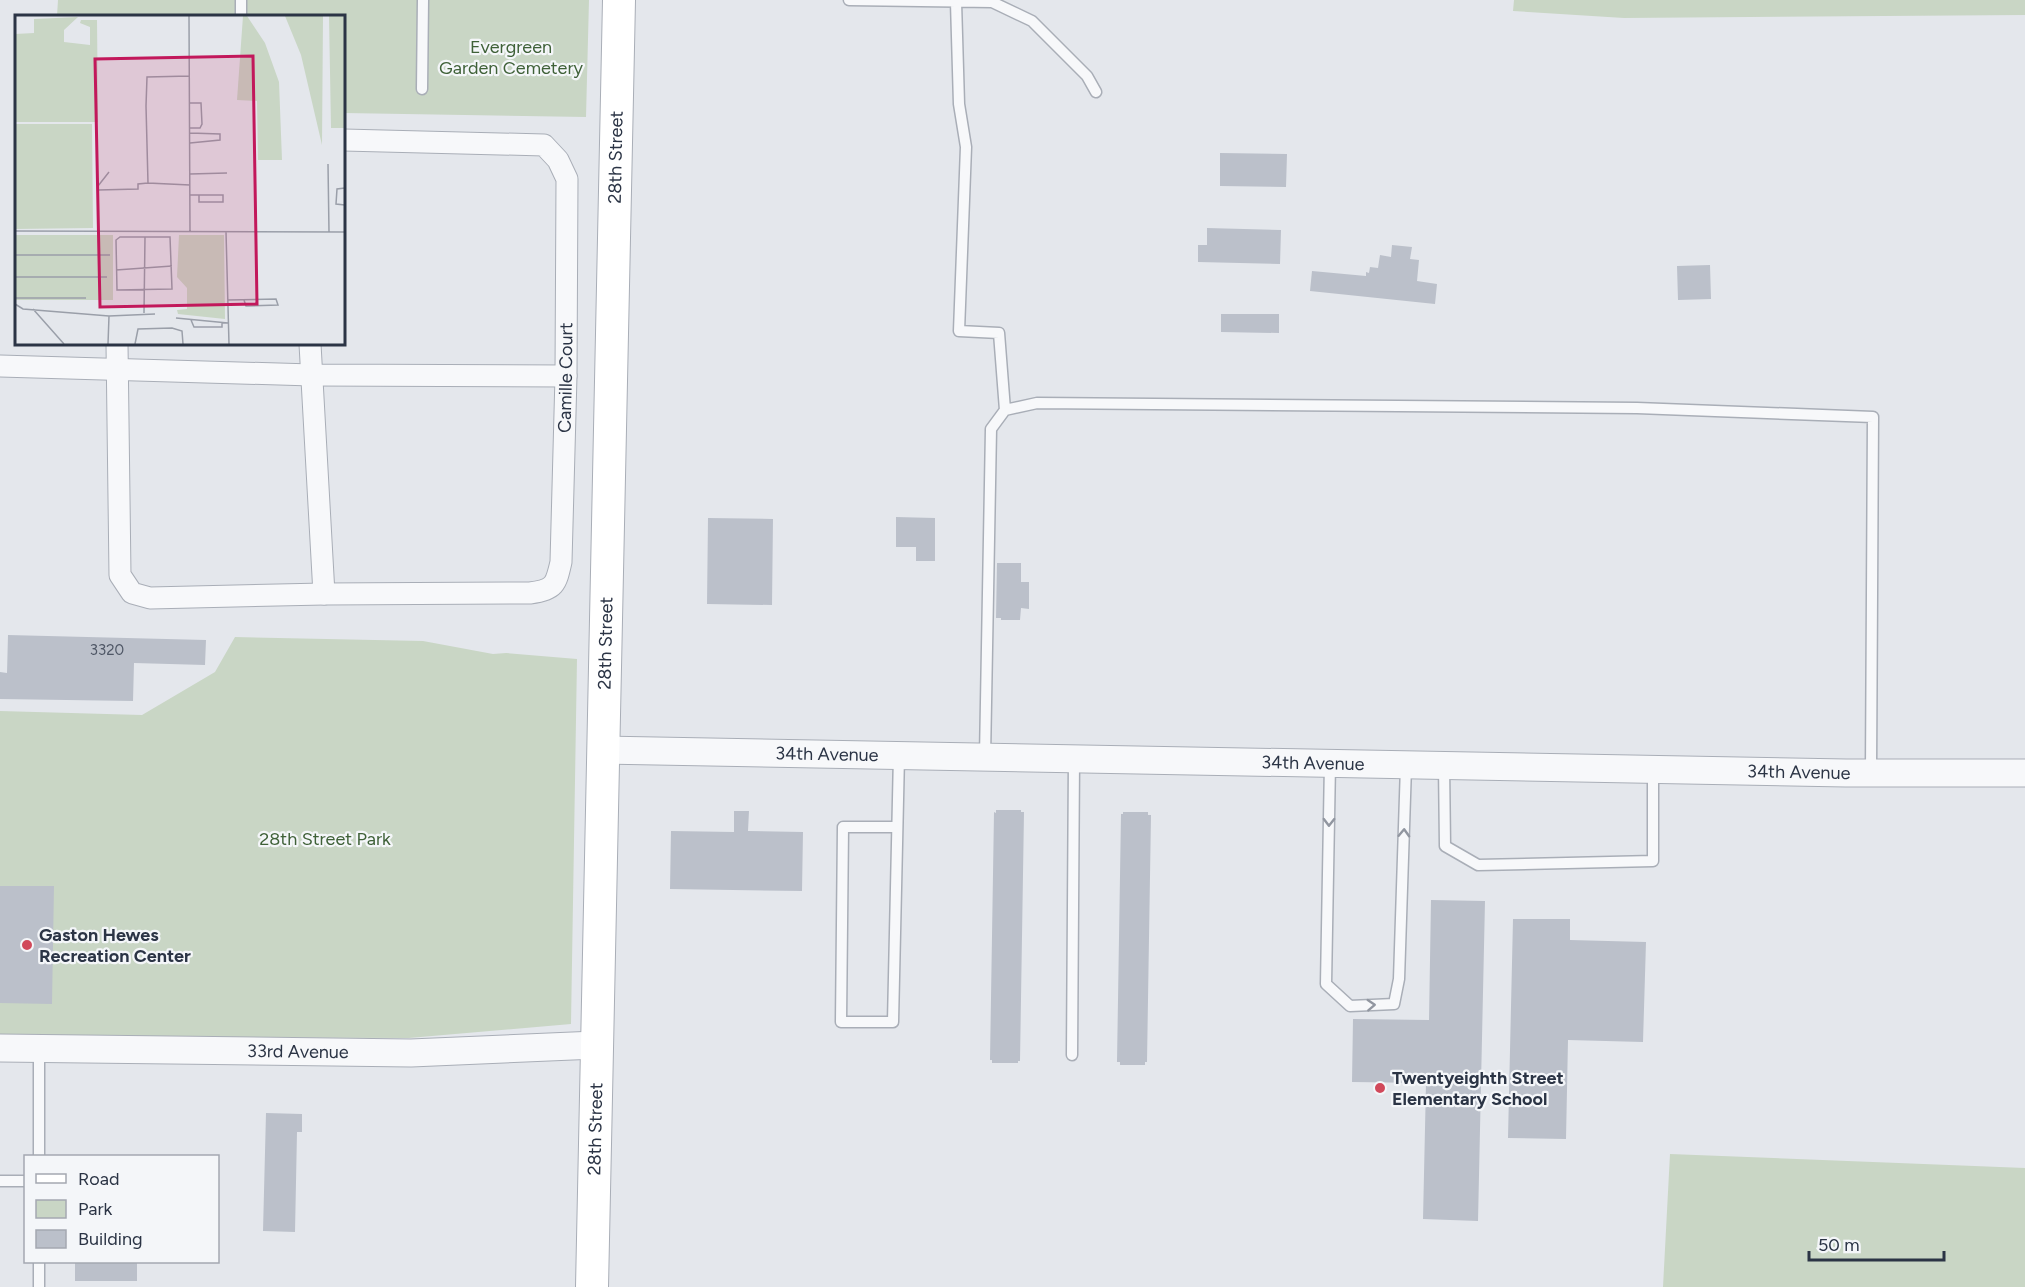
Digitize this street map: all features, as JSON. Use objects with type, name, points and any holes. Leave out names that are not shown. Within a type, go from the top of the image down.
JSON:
[{"type":"main road","name":"28th Street","points":[[592,1287],[619,0]]},
{"type":"street","name":"Camille Court","points":[[117,345],[120,575],[132,593],[150,598],[531,593],[545,591],[557,581],[561,562],[566,376],[567,179],[558,160],[544,145],[345,140]]},
{"type":"street","points":[[310,345],[324,594]]},
{"type":"street","points":[[0,366],[312,375],[566,376]]},
{"type":"street","name":"34th Avenue","points":[[602,750],[1653,769],[2025,773]]},
{"type":"street","name":"33rd Avenue","points":[[0,1048],[411,1053],[596,1045]]},
{"type":"lane","points":[[422,89],[423,0]]},
{"type":"lane","points":[[849,0],[992,2],[1032,21],[1087,76],[1096,92]]},
{"type":"lane","points":[[956,2],[959,104],[966,147],[959,331],[999,333],[1005,410],[991,429],[985,757]]},
{"type":"lane","points":[[1005,410],[1037,403],[1636,408],[1873,417],[1871,772]]},
{"type":"lane","points":[[897,827],[843,827],[841,1022],[892,1022],[899,755]]},
{"type":"lane","points":[[1072,1055],[1074,758]]},
{"type":"lane","points":[[1330,763],[1326,984],[1350,1006],[1394,1004],[1399,980],[1406,764]]},
{"type":"lane","points":[[1444,765],[1445,846],[1478,865],[1653,861],[1653,769]]},
{"type":"lane","points":[[39,1048],[39,1155]]},
{"type":"lane","points":[[0,1181],[24,1181]]},
{"type":"lane","points":[[39,1263],[39,1287]]},
{"type":"green space","name":"Evergreen Garden Cemetery","points":[[58,0],[589,0],[586,117],[345,113],[345,15],[57,15]]},
{"type":"green space","points":[[1514,0],[2025,0],[2025,15],[1624,18],[1513,11]]},
{"type":"green space","name":"28th Street Park","points":[[235,637],[423,641],[493,654],[577,659],[571,1024],[409,1038],[0,1037],[0,711],[142,715],[215,672]]},
{"type":"green space","points":[[1670,1154],[2025,1168],[2025,1287],[1663,1287]]},
{"type":"building","points":[[1220,153],[1287,154],[1286,187],[1220,186]]},
{"type":"building","points":[[1207,228],[1281,230],[1280,264],[1198,262],[1198,245],[1207,245]]},
{"type":"building","points":[[1392,245],[1412,247],[1410,259],[1419,260],[1417,281],[1437,284],[1435,304],[1310,291],[1312,271],[1366,276],[1370,267],[1378,268],[1380,255],[1391,257]]},
{"type":"building","points":[[1710,265],[1711,299],[1678,300],[1677,266]]},
{"type":"building","points":[[1221,314],[1279,314],[1279,333],[1221,332]]},
{"type":"building","points":[[896,517],[935,518],[935,561],[916,561],[916,547],[896,547]]},
{"type":"building","points":[[708,518],[773,519],[772,605],[707,604]]},
{"type":"building","points":[[997,563],[1021,563],[1021,582],[1029,582],[1029,609],[1021,608],[1020,620],[996,618]]},
{"type":"building","points":[[8,635],[206,640],[205,665],[134,663],[133,701],[0,699],[0,672],[7,673]]},
{"type":"building","points":[[996,810],[1024,812],[1020,1061],[1018,1063],[992,1063],[990,1060],[994,812],[996,813]]},
{"type":"building","points":[[734,811],[749,811],[748,831],[803,832],[802,891],[670,889],[671,831],[734,832]]},
{"type":"building","points":[[1123,812],[1148,812],[1148,815],[1151,815],[1147,1062],[1145,1065],[1120,1065],[1120,1062],[1117,1062],[1121,814]]},
{"type":"building","name":"Gaston Hewes Recreation Center","points":[[0,886],[54,886],[52,1004],[0,1003]]},
{"type":"building","points":[[1431,900],[1485,901],[1478,1221],[1423,1219],[1426,1083],[1352,1082],[1353,1019],[1429,1020]]},
{"type":"building","points":[[1513,919],[1570,919],[1570,940],[1646,942],[1643,1042],[1568,1040],[1566,1139],[1508,1138]]},
{"type":"building","points":[[266,1113],[302,1114],[302,1132],[297,1132],[295,1232],[263,1231]]},
{"type":"building","points":[[75,1263],[137,1263],[137,1281],[75,1281]]},
{"type":"place","name":"Gaston Hewes Recreation Center","points":[[27,945]]},
{"type":"place","name":"Twentyeighth Street Elementary School","points":[[1380,1088]]}]
